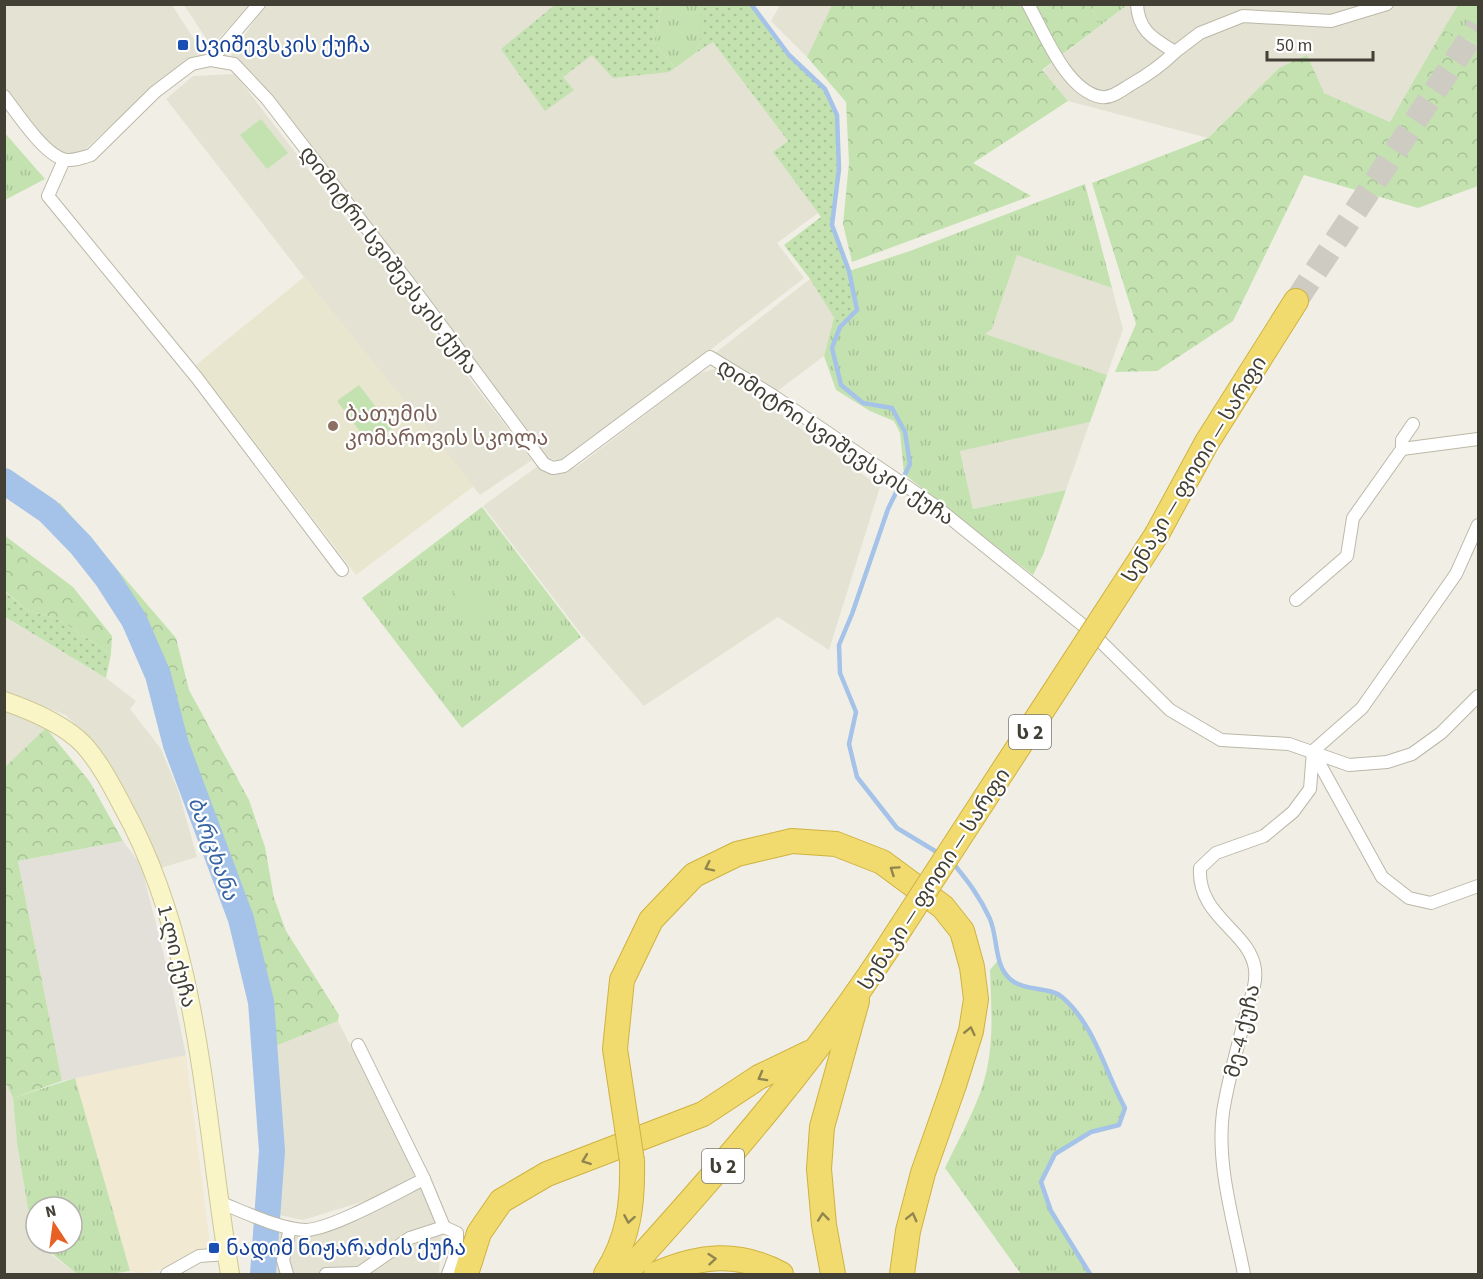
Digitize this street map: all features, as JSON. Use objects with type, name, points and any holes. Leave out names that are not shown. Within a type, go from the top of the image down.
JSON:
[{"type":"highway","name":"სენაკი — ფოთი — სარფი","points":[[625,1275],[728,1160],[859,993],[1157,534],[1207,442],[1296,301]]},
{"type":"highway","points":[[606,1275],[620,1252],[629,1223],[633,1195],[632,1161],[615,1049],[622,980],[651,920],[694,875],[737,854],[792,841],[836,844],[882,862],[943,907],[962,931],[976,999],[971,1031],[923,1173],[908,1231],[902,1275]]},
{"type":"highway","points":[[833,1275],[824,1225],[819,1169],[822,1127],[859,993]]},
{"type":"highway","points":[[466,1275],[479,1233],[501,1201],[547,1174],[704,1114],[759,1077],[814,1051]]},
{"type":"highway","points":[[656,1275],[684,1262],[735,1257],[766,1266],[781,1275]]},
{"type":"main road","name":"1-ლი ქუჩა","points":[[4,701],[54,723],[83,744],[109,781],[136,830],[159,887],[178,949],[194,1023],[230,1275]]},
{"type":"street","points":[[4,96],[34,135],[54,154],[64,160],[91,155],[169,80],[192,64],[211,60],[259,4]]},
{"type":"street","points":[[1028,4],[1070,79],[1102,98],[1114,94],[1158,69],[1175,52],[1200,33],[1243,16],[1331,21],[1386,4]]},
{"type":"street","points":[[1137,4],[1139,21],[1146,34],[1175,52]]},
{"type":"street","name":"დიმიტრი სვიშევსკის ქუჩა","points":[[211,60],[234,64],[267,99],[419,296],[544,464],[553,468],[564,466],[710,357],[772,395],[915,491],[1090,631],[1170,710],[1221,740],[1289,744],[1349,765],[1387,762],[1412,754],[1442,733],[1479,696]]},
{"type":"street","points":[[64,160],[48,196],[196,378],[342,570]]},
{"type":"street","points":[[1296,600],[1347,556],[1353,518],[1402,449],[1402,440],[1413,424]]},
{"type":"street","points":[[1402,449],[1479,439]]},
{"type":"street","points":[[1479,525],[1456,574],[1362,708],[1313,751],[1382,877],[1409,898],[1431,903],[1479,886]]},
{"type":"street","name":"მე-4 ქუჩა","points":[[1244,1275],[1222,1156],[1223,1113],[1233,1064],[1255,984],[1255,970],[1252,957],[1207,902],[1199,883],[1200,868],[1216,853],[1264,836],[1293,812],[1310,789],[1313,751]]},
{"type":"street","points":[[358,1045],[424,1179],[444,1227],[457,1233],[457,1250],[448,1275]]},
{"type":"street","points":[[219,1202],[286,1226],[305,1230],[327,1225],[424,1179]]},
{"type":"street","points":[[286,1226],[283,1260],[287,1275]]},
{"type":"street","points":[[326,1275],[359,1274],[410,1238],[444,1227]]},
{"type":"street","points":[[166,1275],[199,1256],[227,1254]]},
{"type":"shaded area","points":[[5,5],[172,5],[206,58],[151,89],[82,152],[63,154],[54,149],[35,130],[5,91]]},
{"type":"shaded area","points":[[184,5],[251,5],[211,46]]},
{"type":"shaded area","points":[[265,5],[556,5],[501,50],[562,77],[592,54],[669,72],[713,42],[788,141],[773,152],[818,213],[777,243],[804,278],[565,461],[544,458],[257,78],[231,55]]},
{"type":"shaded area","points":[[780,5],[832,5],[807,57],[771,21]]},
{"type":"shaded area","points":[[1127,5],[1458,5],[1390,122],[1324,93],[1279,68],[1208,138],[1068,101],[1042,71]]},
{"type":"shaded area","points":[[235,74],[532,460],[480,495],[304,277],[166,99],[193,76]]},
{"type":"shaded area","points":[[1017,254],[1112,288],[1123,329],[1107,375],[984,334],[992,329]]},
{"type":"shaded area","name":"ბათუმის კომაროვის სკოლა","points":[[304,277],[474,486],[356,575],[196,365]]},
{"type":"shaded area","points":[[810,279],[834,317],[824,356],[772,395],[710,357]]},
{"type":"shaded area","points":[[718,368],[880,487],[829,650],[778,617],[644,706],[578,630],[483,506],[538,466],[558,473],[578,466],[700,373]]},
{"type":"shaded area","points":[[1090,422],[1066,490],[973,509],[960,450]]},
{"type":"shaded area","points":[[4,617],[106,678],[136,701],[130,709],[161,749],[178,790],[197,857],[161,868],[132,809],[96,747],[66,715],[5,692]]},
{"type":"shaded area","points":[[5,709],[46,728],[5,768]]},
{"type":"shaded area","points":[[123,841],[141,865],[171,983],[186,1055],[62,1081],[18,861]]},
{"type":"shaded area","points":[[338,1021],[416,1174],[374,1198],[303,1220],[279,1215],[277,1149],[268,1049]]},
{"type":"shaded area","points":[[186,1055],[211,1252],[175,1267],[141,1273],[130,1271],[75,1078]]},
{"type":"shaded area","points":[[4,1079],[13,1098],[17,1143],[26,1195],[24,1255],[52,1255],[77,1274],[5,1274]]},
{"type":"shaded area","points":[[421,1186],[437,1217],[441,1238],[439,1274],[271,1274],[273,1230],[304,1237],[342,1223]]},
{"type":"green space","points":[[556,4],[662,5],[654,43],[675,68],[669,72],[613,78],[592,55],[563,77],[574,90],[545,111],[501,49]]},
{"type":"green space","points":[[662,5],[700,5],[700,38],[696,53],[675,68],[654,43]]},
{"type":"green space","points":[[700,5],[751,5],[789,55],[825,89],[837,115],[839,169],[832,225],[849,271],[857,310],[840,327],[810,279],[784,245],[821,217],[773,152],[788,141],[713,42],[696,53],[700,38]]},
{"type":"green space","points":[[832,5],[1089,5],[1101,25],[1042,70],[1068,101],[973,163],[1031,196],[852,262],[843,224],[849,163],[846,102],[807,57]]},
{"type":"green space","points":[[1089,5],[1127,5],[1101,25]]},
{"type":"green space","points":[[1458,5],[1478,5],[1478,44],[1443,30]]},
{"type":"green space","points":[[1443,30],[1478,44],[1478,186],[1418,208],[1304,175],[1233,321],[1157,371],[1115,372],[1136,324],[1092,183],[1208,138],[1279,68],[1307,55],[1324,93],[1390,122]]},
{"type":"green space","points":[[261,119],[288,153],[267,169],[240,135]]},
{"type":"green space","points":[[4,132],[45,179],[5,200],[4,200]]},
{"type":"green space","points":[[1085,184],[1112,288],[1017,255],[992,329],[985,334],[1107,375],[1090,422],[960,451],[973,509],[1066,490],[1043,555],[1033,575],[904,474],[900,433],[894,421],[870,411],[836,390],[824,356],[834,317],[840,326],[857,310],[849,271],[910,251]]},
{"type":"green space","points":[[359,385],[392,428],[370,445],[337,401]]},
{"type":"green space","points":[[60,503],[176,638],[189,690],[249,800],[265,847],[274,898],[286,931],[339,1015],[338,1021],[268,1049],[267,1009],[247,917],[218,824],[141,616],[98,561],[48,505]]},
{"type":"green space","points":[[482,507],[581,637],[462,728],[362,598]]},
{"type":"green space","points":[[4,535],[73,587],[112,636],[111,654],[58,619],[27,610],[5,591]]},
{"type":"green space","points":[[467,580],[488,605],[474,617],[453,592]]},
{"type":"green space","points":[[4,591],[27,610],[58,619],[111,654],[106,678],[5,617]]},
{"type":"green space","points":[[46,728],[90,782],[123,841],[18,861],[62,1081],[13,1098],[4,1079],[4,768]]},
{"type":"green space","points":[[999,959],[1017,983],[1060,996],[1073,1008],[1091,1035],[1125,1108],[1119,1125],[1091,1132],[1055,1154],[1041,1182],[1051,1211],[1090,1274],[1021,1274],[945,1168],[975,1107],[984,1082],[991,1032],[990,970]]},
{"type":"green space","points":[[75,1078],[130,1271],[110,1274],[77,1274],[54,1255],[84,1255],[84,1195],[26,1195],[17,1143],[13,1098]]},
{"type":"waterway","points":[[751,4],[789,55],[825,89],[837,115],[839,169],[832,225],[849,271],[857,310],[840,327],[832,348],[841,385],[863,403],[892,408],[905,432],[910,464],[888,509],[839,645],[840,673],[856,712],[849,744],[857,777],[897,828],[940,854]]},
{"type":"waterway","name":"ბარცხანა","points":[[4,481],[48,511],[81,545],[107,578],[134,620],[158,675],[176,745],[241,919],[261,1002],[272,1151],[263,1274]]},
{"type":"waterway","points":[[952,862],[973,889],[990,919],[999,959],[1005,973],[1010,979],[1023,986],[1057,994],[1073,1008],[1091,1035],[1125,1108],[1119,1125],[1091,1132],[1055,1154],[1041,1182],[1051,1211],[1090,1274]]},
{"type":"tunnel","points":[[1296,301],[1478,26]]},
{"type":"place","name":"სვიშევსკის ქუჩა","points":[[183,45]]},
{"type":"place","name":"ბათუმის კომაროვის სკოლა","points":[[333,426]]},
{"type":"place","name":"ნადიმ ნიჟარაძის ქუჩა","points":[[214,1248]]}]
